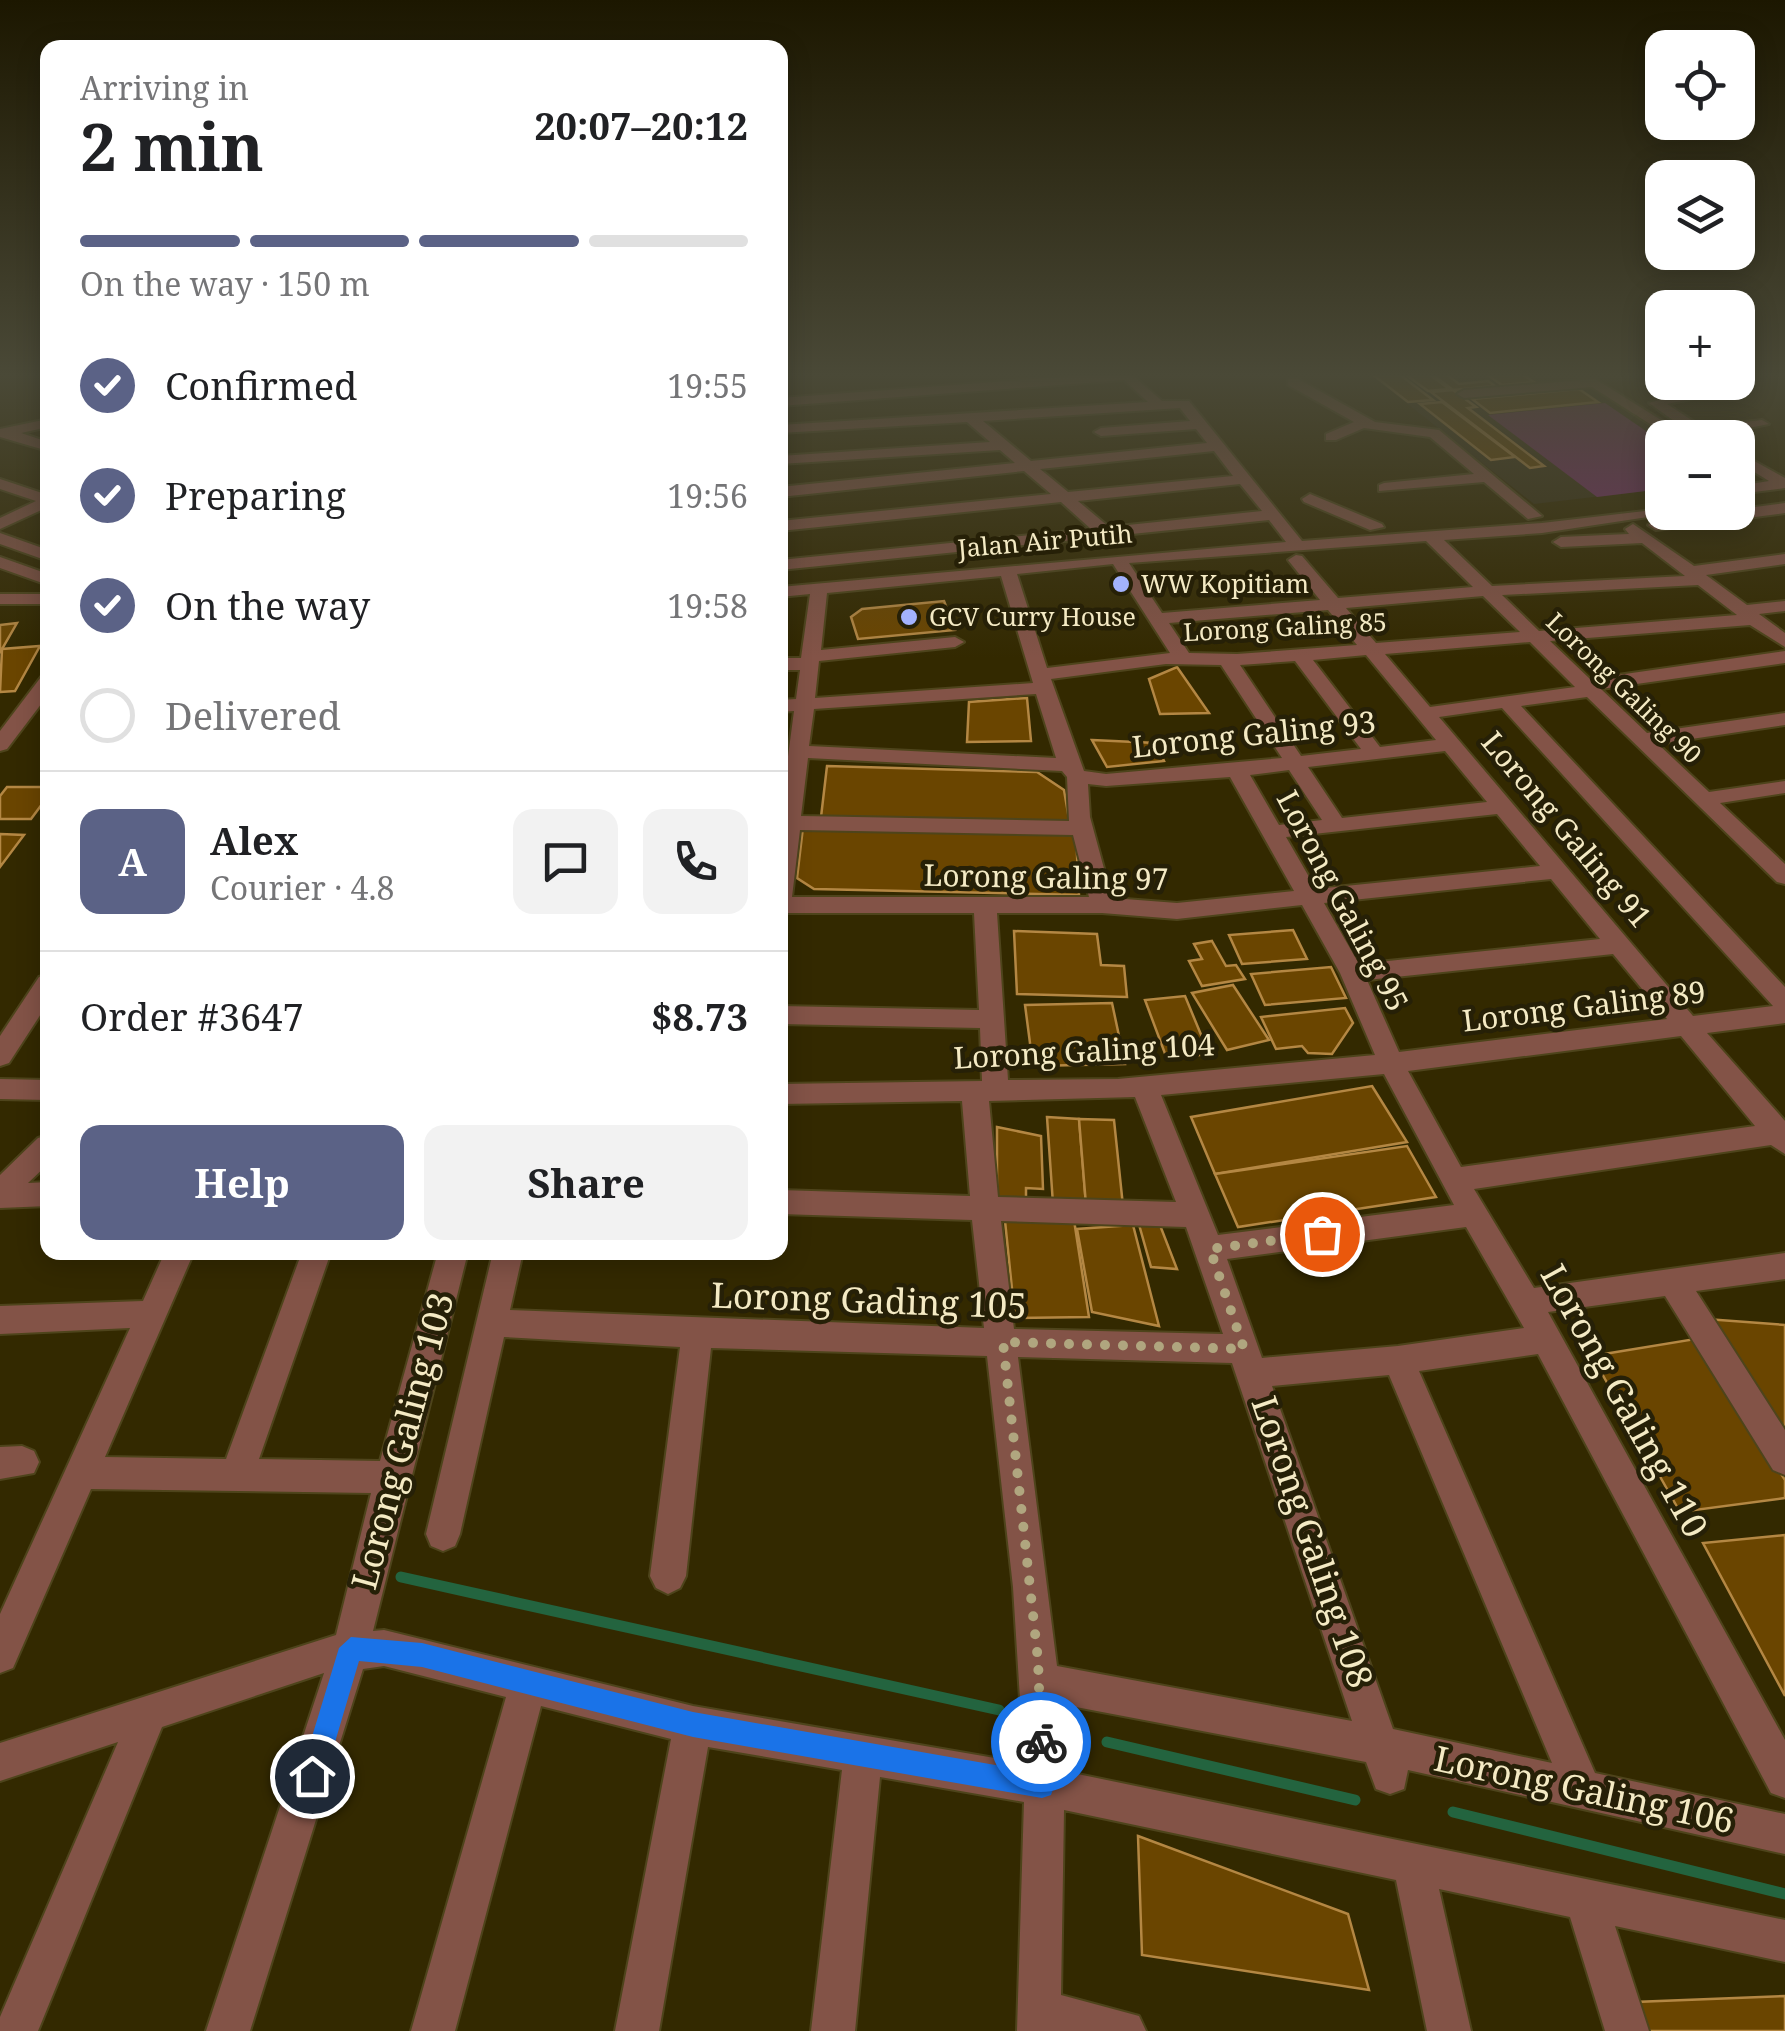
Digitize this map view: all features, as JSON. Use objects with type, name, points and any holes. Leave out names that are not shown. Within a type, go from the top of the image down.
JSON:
[{"type":"street","points":[[788,565],[845,566],[818,469]]},
{"type":"street","points":[[788,491],[1002,469]]},
{"type":"street","points":[[1031,469],[1105,532]]},
{"type":"street","name":"Lorong Galing 91","points":[[1237,469],[1333,603],[1782,1136]]},
{"type":"street","points":[[1479,469],[1534,516]]},
{"type":"street","points":[[1755,471],[1765,480]]},
{"type":"street","points":[[1384,488],[1489,477]]},
{"type":"street","points":[[1755,477],[1784,483]]},
{"type":"street","points":[[788,525],[1244,478]]},
{"type":"street","points":[[1755,485],[1765,480]]},
{"type":"street","points":[[1755,489],[1784,483]]},
{"type":"street","points":[[0,484],[40,498]]},
{"type":"street","points":[[1310,499],[1376,526]]},
{"type":"street","name":"Jalan Air Putih","points":[[819,594],[1293,546],[1376,526],[1534,516],[1645,503]]},
{"type":"street","points":[[0,524],[40,505]]},
{"type":"street","points":[[1293,546],[1633,529],[1785,508]]},
{"type":"street","points":[[1764,511],[1785,525]]},
{"type":"street","points":[[982,552],[1105,532],[1272,515]]},
{"type":"street","points":[[1435,541],[1633,529],[1645,524]]},
{"type":"street","points":[[1633,529],[1785,642]]},
{"type":"street","points":[[0,538],[40,553]]},
{"type":"street","name":"Lorong Galing 90","points":[[1435,541],[1785,877]]},
{"type":"street","name":"Jalan Air Putih","points":[[788,578],[845,566],[982,552],[1293,546]]},
{"type":"street","points":[[1157,619],[1696,576],[1785,559]]},
{"type":"street","points":[[0,562],[40,577]]},
{"type":"street","points":[[1123,566],[1182,657]]},
{"type":"street","points":[[1009,575],[1072,770],[1102,906]]},
{"type":"street","points":[[0,597],[40,579]]},
{"type":"street","points":[[788,592],[819,594]]},
{"type":"street","points":[[788,602],[819,594]]},
{"type":"street","points":[[788,809],[819,594]]},
{"type":"street","points":[[0,597],[40,599]]},
{"type":"street","name":"Lorong Galing 85","points":[[788,706],[1042,681],[1182,657],[1227,660],[1533,637],[1749,615],[1785,606]]},
{"type":"street","points":[[0,610],[40,610]]},
{"type":"street","points":[[788,663],[955,642]]},
{"type":"street","points":[[1299,654],[1375,754]]},
{"type":"street","points":[[1425,712],[1785,657]]},
{"type":"street","points":[[1227,660],[1336,826]]},
{"type":"street","points":[[0,745],[40,692]]},
{"type":"street","points":[[1507,702],[1785,1002]]},
{"type":"street","points":[[1642,740],[1785,719]]},
{"type":"street","points":[[18,721],[40,721]]},
{"type":"street","name":"Lorong Galing 93","points":[[792,765],[1072,770],[1106,780],[1237,770],[1451,744]]},
{"type":"street","name":"Lorong Galing 95","points":[[1237,770],[1352,972],[1391,1063]]},
{"type":"street","points":[[1703,798],[1783,790]]},
{"type":"street","points":[[1273,832],[1504,806]]},
{"type":"street","points":[[788,831],[1082,828]]},
{"type":"street","name":"Lorong Galing 97","points":[[788,904],[1102,906],[1166,912],[1311,900],[1558,871]]},
{"type":"street","points":[[985,906],[990,1019],[982,1210],[1003,1342],[1040,1681],[1039,2021],[1124,2031]]},
{"type":"street","points":[[1352,972],[1620,944]]},
{"type":"street","points":[[0,1056],[40,995]]},
{"type":"street","name":"Lorong Galing 89","points":[[1391,1063],[1785,1014]]},
{"type":"street","points":[[788,1015],[990,1019]]},
{"type":"street","name":"Lorong Galing 104","points":[[788,1094],[1144,1086],[1391,1063]]},
{"type":"street","name":"Lorong Galing 110","points":[[1391,1063],[1526,1302],[1785,1779]]},
{"type":"street","name":"Lorong Galing 108","points":[[1144,1086],[1210,1249],[1387,1760]]},
{"type":"street","points":[[0,1090],[40,1090]]},
{"type":"street","points":[[1454,1180],[1782,1136]]},
{"type":"street","points":[[0,1194],[40,1154]]},
{"type":"street","points":[[0,1194],[40,1194]]},
{"type":"street","points":[[788,1202],[1196,1215]]},
{"type":"street","points":[[1210,1249],[1473,1214]]},
{"type":"street","points":[[3,1643],[84,1473],[177,1260]]},
{"type":"street","points":[[238,1475],[314,1260]]},
{"type":"street","name":"Lorong Galing 103","points":[[228,2031],[351,1648],[451,1260]]},
{"type":"street","points":[[443,1534],[506,1260]]},
{"type":"street","points":[[1526,1302],[1785,1266]]},
{"type":"street","points":[[1672,1282],[1785,1460]]},
{"type":"street","points":[[0,1320],[153,1314]]},
{"type":"street","name":"Lorong Gading 105","points":[[493,1324],[1003,1342],[1248,1361],[1398,1360],[1544,1340]]},
{"type":"street","points":[[668,1576],[697,1334]]},
{"type":"street","points":[[1398,1360],[1583,1791]]},
{"type":"street","points":[[84,1473],[392,1478]]},
{"type":"street","points":[[0,1762],[351,1648],[422,1655],[693,1724],[1042,1786],[1785,1941]]},
{"type":"street","name":"Lorong Galing 106","points":[[1040,1681],[1387,1760],[1583,1791],[1785,1834]]},
{"type":"street","points":[[433,2031],[529,1683]]},
{"type":"street","points":[[16,2031],[149,1713]]},
{"type":"street","points":[[637,2031],[693,1724]]},
{"type":"street","points":[[833,2031],[863,1754]]},
{"type":"street","points":[[1412,1861],[1449,2031]]},
{"type":"street","points":[[1585,1898],[1627,2031]]},
{"type":"shaded area","points":[[1490,469],[1645,469],[1645,491],[1534,504]]},
{"type":"shaded area","points":[[1559,469],[1645,469],[1645,491],[1597,497]]},
{"type":"building","points":[[944,601],[955,630],[858,639],[851,617],[862,609]]},
{"type":"building","points":[[17,623],[2,649],[0,652],[0,625]]},
{"type":"building","points":[[40,646],[15,691],[0,692],[2,649]]},
{"type":"building","points":[[1177,667],[1209,713],[1160,714],[1149,679]]},
{"type":"building","points":[[1027,698],[1031,741],[967,742],[969,702]]},
{"type":"building","points":[[1092,740],[1156,743],[1164,761],[1107,767]]},
{"type":"building","points":[[827,766],[1037,772],[1064,790],[1070,825],[821,817]]},
{"type":"building","points":[[7,787],[40,787],[40,807],[31,819],[0,819],[0,796]]},
{"type":"building","points":[[803,827],[1076,835],[1079,895],[814,889],[797,878]]},
{"type":"building","points":[[0,834],[24,835],[0,867]]},
{"type":"building","points":[[1293,930],[1307,959],[1242,964],[1229,935]]},
{"type":"building","points":[[1014,931],[1097,934],[1101,965],[1124,966],[1127,997],[1017,994]]},
{"type":"building","points":[[1212,941],[1226,966],[1236,965],[1245,979],[1202,986],[1189,961],[1202,959],[1194,944]]},
{"type":"building","points":[[1331,967],[1346,998],[1265,1005],[1251,974]]},
{"type":"building","points":[[1233,985],[1269,1040],[1227,1050],[1192,993]]},
{"type":"building","points":[[1185,996],[1209,1054],[1167,1059],[1145,1000]]},
{"type":"building","points":[[1112,1003],[1125,1064],[1033,1066],[1025,1005]]},
{"type":"building","points":[[1345,1008],[1353,1023],[1332,1054],[1308,1053],[1302,1046],[1276,1049],[1261,1017]]},
{"type":"building","points":[[1372,1086],[1407,1142],[1215,1174],[1191,1117]]},
{"type":"building","points":[[1047,1117],[1079,1119],[1086,1205],[1053,1204]]},
{"type":"building","points":[[1079,1119],[1114,1120],[1123,1206],[1086,1205]]},
{"type":"building","points":[[997,1127],[1041,1136],[1043,1189],[1026,1188],[1026,1204],[997,1202]]},
{"type":"building","points":[[1407,1146],[1436,1197],[1238,1227],[1215,1174]]},
{"type":"building","points":[[1074,1220],[1089,1317],[1015,1318],[1005,1221]]},
{"type":"building","points":[[1158,1220],[1177,1269],[1151,1267],[1138,1221]]},
{"type":"building","points":[[1133,1225],[1159,1326],[1092,1312],[1077,1229]]},
{"type":"building","points":[[1706,1319],[1785,1325],[1785,1440]]},
{"type":"building","points":[[1695,1339],[1785,1480],[1785,1498],[1680,1512],[1592,1356]]},
{"type":"building","points":[[1785,1535],[1785,1696],[1703,1543]]},
{"type":"building","points":[[1138,1836],[1348,1914],[1369,1990],[1142,1955]]},
{"type":"building","points":[[1785,1996],[1785,2031],[1645,2031],[1635,2002]]},
{"type":"waterway","points":[[401,1577],[999,1710]]},
{"type":"waterway","points":[[1107,1742],[1355,1800]]},
{"type":"waterway","points":[[1453,1812],[1785,1894]]},
{"type":"way so far","points":[[1041,1742],[1038,1660],[1003,1342],[1244,1349],[1210,1249],[1322,1234]]},
{"type":"place","name":"WW Kopitiam","points":[[1121,584]]},
{"type":"place","name":"GCV Curry House","points":[[909,617]]},
{"type":"route","points":[[312,1776],[351,1648],[384,1648],[422,1655],[693,1724],[1042,1786],[1041,1742]]}]
